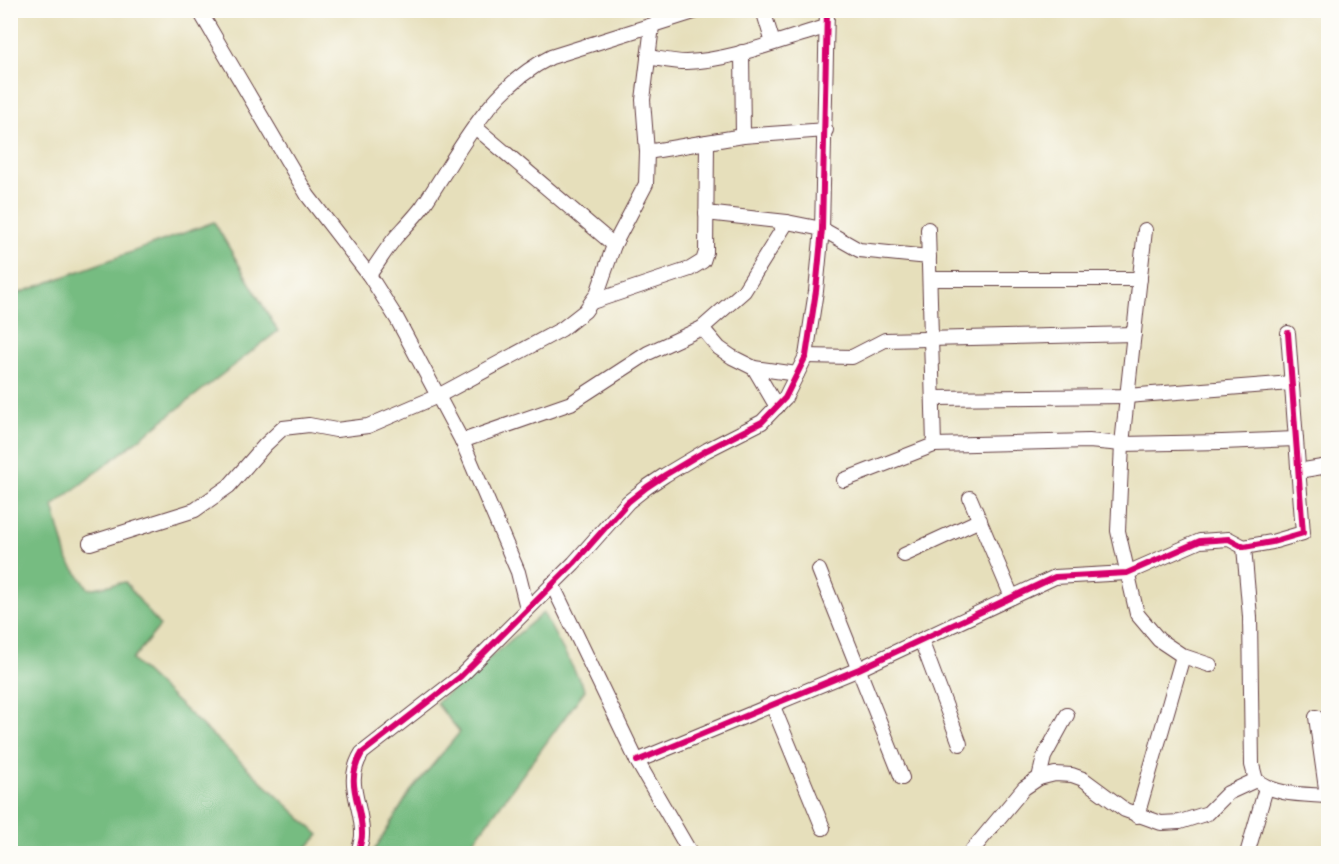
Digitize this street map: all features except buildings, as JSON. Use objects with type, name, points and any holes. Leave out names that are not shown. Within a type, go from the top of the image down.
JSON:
[{"type":"street","points":[[199,10],[308,196],[369,275],[397,319],[462,441],[518,572],[527,608]]},
{"type":"street","points":[[369,275],[394,239],[421,208],[497,95],[531,66],[551,57],[700,10]]},
{"type":"street","points":[[763,10],[773,43]]},
{"type":"street","points":[[357,854],[363,838],[362,824],[352,786],[355,764],[362,753],[460,677],[574,563],[628,502],[646,487],[707,450],[762,422],[785,398],[806,356],[816,291],[822,229],[826,130],[827,10]]},
{"type":"street","points":[[90,543],[195,510],[229,486],[283,428],[309,425],[336,430],[368,426],[438,396],[562,329],[580,315],[592,302],[614,245],[646,184],[647,152],[643,100],[652,26]]},
{"type":"street","points":[[648,57],[687,62],[742,52],[826,27]]},
{"type":"street","points":[[742,52],[743,136]]},
{"type":"street","points":[[475,127],[614,245]]},
{"type":"street","points":[[647,152],[743,136],[826,130]]},
{"type":"street","points":[[592,302],[703,261],[706,252],[707,142]]},
{"type":"street","points":[[706,213],[788,222],[822,229],[859,250],[929,257]]},
{"type":"street","points":[[462,441],[571,403],[648,353],[702,328],[744,291],[788,222]]},
{"type":"street","points":[[928,229],[934,445]]},
{"type":"street","points":[[1145,230],[1122,444],[1118,531],[1137,614],[1159,640],[1183,656],[1210,665]]},
{"type":"street","points":[[930,279],[1140,279]]},
{"type":"street","points":[[702,328],[719,348],[754,368],[797,374]]},
{"type":"street","points":[[636,761],[859,669],[1055,577],[1127,573],[1200,541],[1229,539],[1244,547],[1303,533],[1288,333]]},
{"type":"street","points":[[806,356],[852,357],[885,340],[1134,334]]},
{"type":"street","points":[[754,368],[777,407]]},
{"type":"street","points":[[933,398],[1127,396],[1291,382]]},
{"type":"street","points":[[844,480],[934,445],[1089,441],[1122,444],[1296,439]]},
{"type":"street","points":[[1298,471],[1329,466]]},
{"type":"street","points":[[970,498],[1012,597]]},
{"type":"street","points":[[904,555],[980,520]]},
{"type":"street","points":[[1244,547],[1250,617],[1252,765],[1261,784],[1247,854]]},
{"type":"street","points":[[819,570],[902,778]]},
{"type":"street","points":[[552,584],[636,761],[691,854]]},
{"type":"street","points":[[921,640],[960,744]]},
{"type":"street","points":[[1137,816],[1183,656]]},
{"type":"street","points":[[772,704],[823,828]]},
{"type":"street","points":[[1039,778],[1044,757],[1067,714]]},
{"type":"street","points":[[969,854],[1024,788],[1039,778],[1055,774],[1072,775],[1083,779],[1125,810],[1161,823],[1180,822],[1208,813],[1228,793],[1261,784],[1288,793],[1328,796],[1316,717]]},
{"type":"green space","points":[[214,222],[278,331],[53,506],[68,561],[89,589],[125,582],[160,626],[132,660],[319,835],[302,853],[11,853],[11,296]]},
{"type":"green space","points":[[543,613],[585,690],[465,853],[372,854],[410,792],[460,732],[436,703]]},
{"type":"cycle path","points":[[357,854],[361,843],[362,824],[355,794],[354,775],[362,753],[460,677],[574,563],[628,502],[665,475],[707,450],[762,422],[785,398],[806,356],[816,291],[822,229],[827,10]]},
{"type":"cycle path","points":[[637,761],[859,669],[1055,577],[1127,573],[1200,541],[1229,539],[1244,547],[1303,533],[1288,333]]}]
